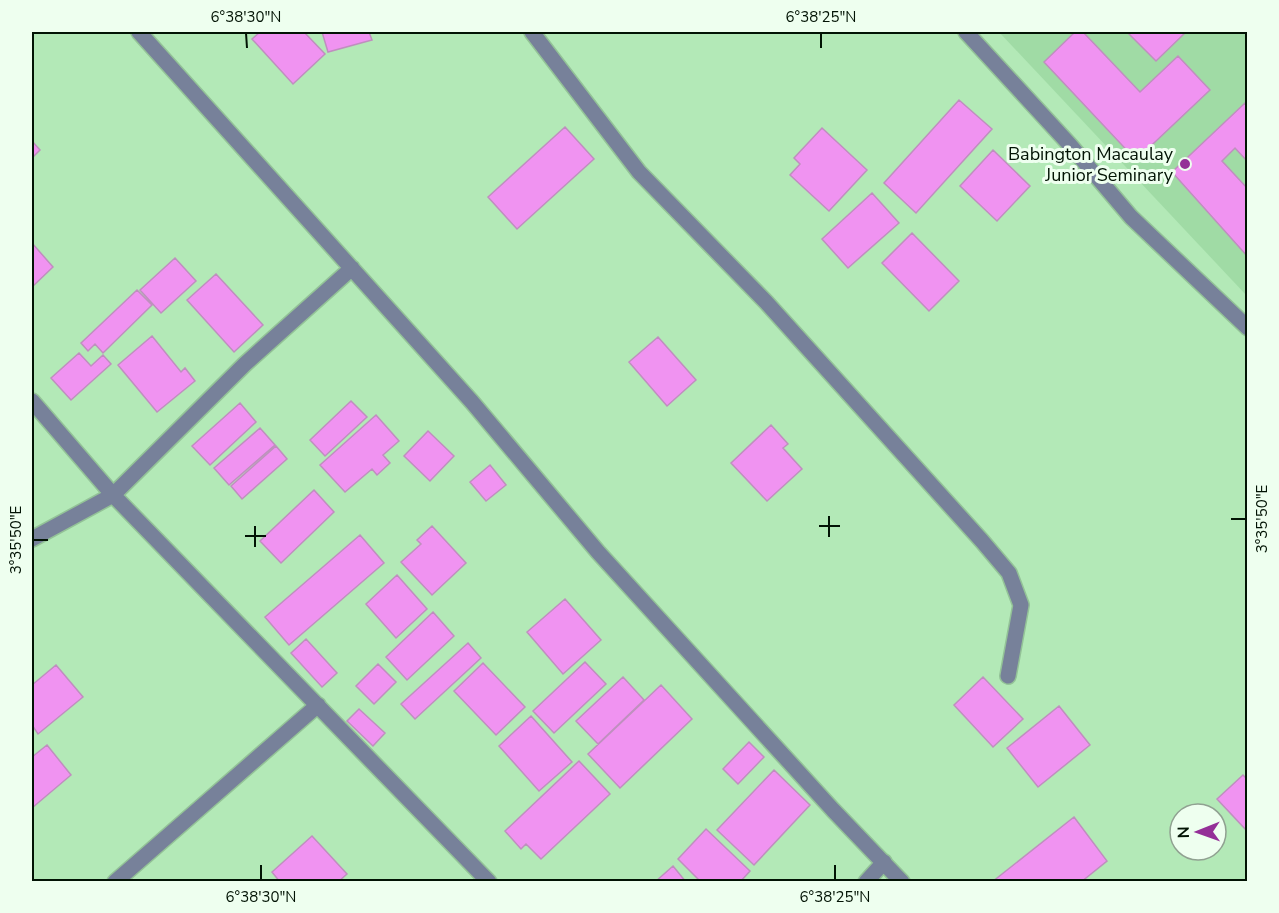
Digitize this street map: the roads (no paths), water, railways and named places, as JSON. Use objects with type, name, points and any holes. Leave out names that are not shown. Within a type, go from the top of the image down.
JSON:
[{"type":"street","points":[[139,32],[472,402],[598,552],[833,810],[902,882]]},
{"type":"street","points":[[532,32],[639,172],[766,302],[1009,573],[1021,605],[1008,675]]},
{"type":"street","points":[[966,32],[1070,145],[1131,217],[1248,328]]},
{"type":"street","points":[[32,539],[113,495],[245,364],[352,268]]},
{"type":"street","points":[[32,401],[113,495],[489,882]]},
{"type":"street","points":[[115,882],[318,705]]},
{"type":"street","points":[[866,882],[884,862]]},
{"type":"place","name":"Babington Macaulay Junior Seminary","points":[[1185,164]]}]
